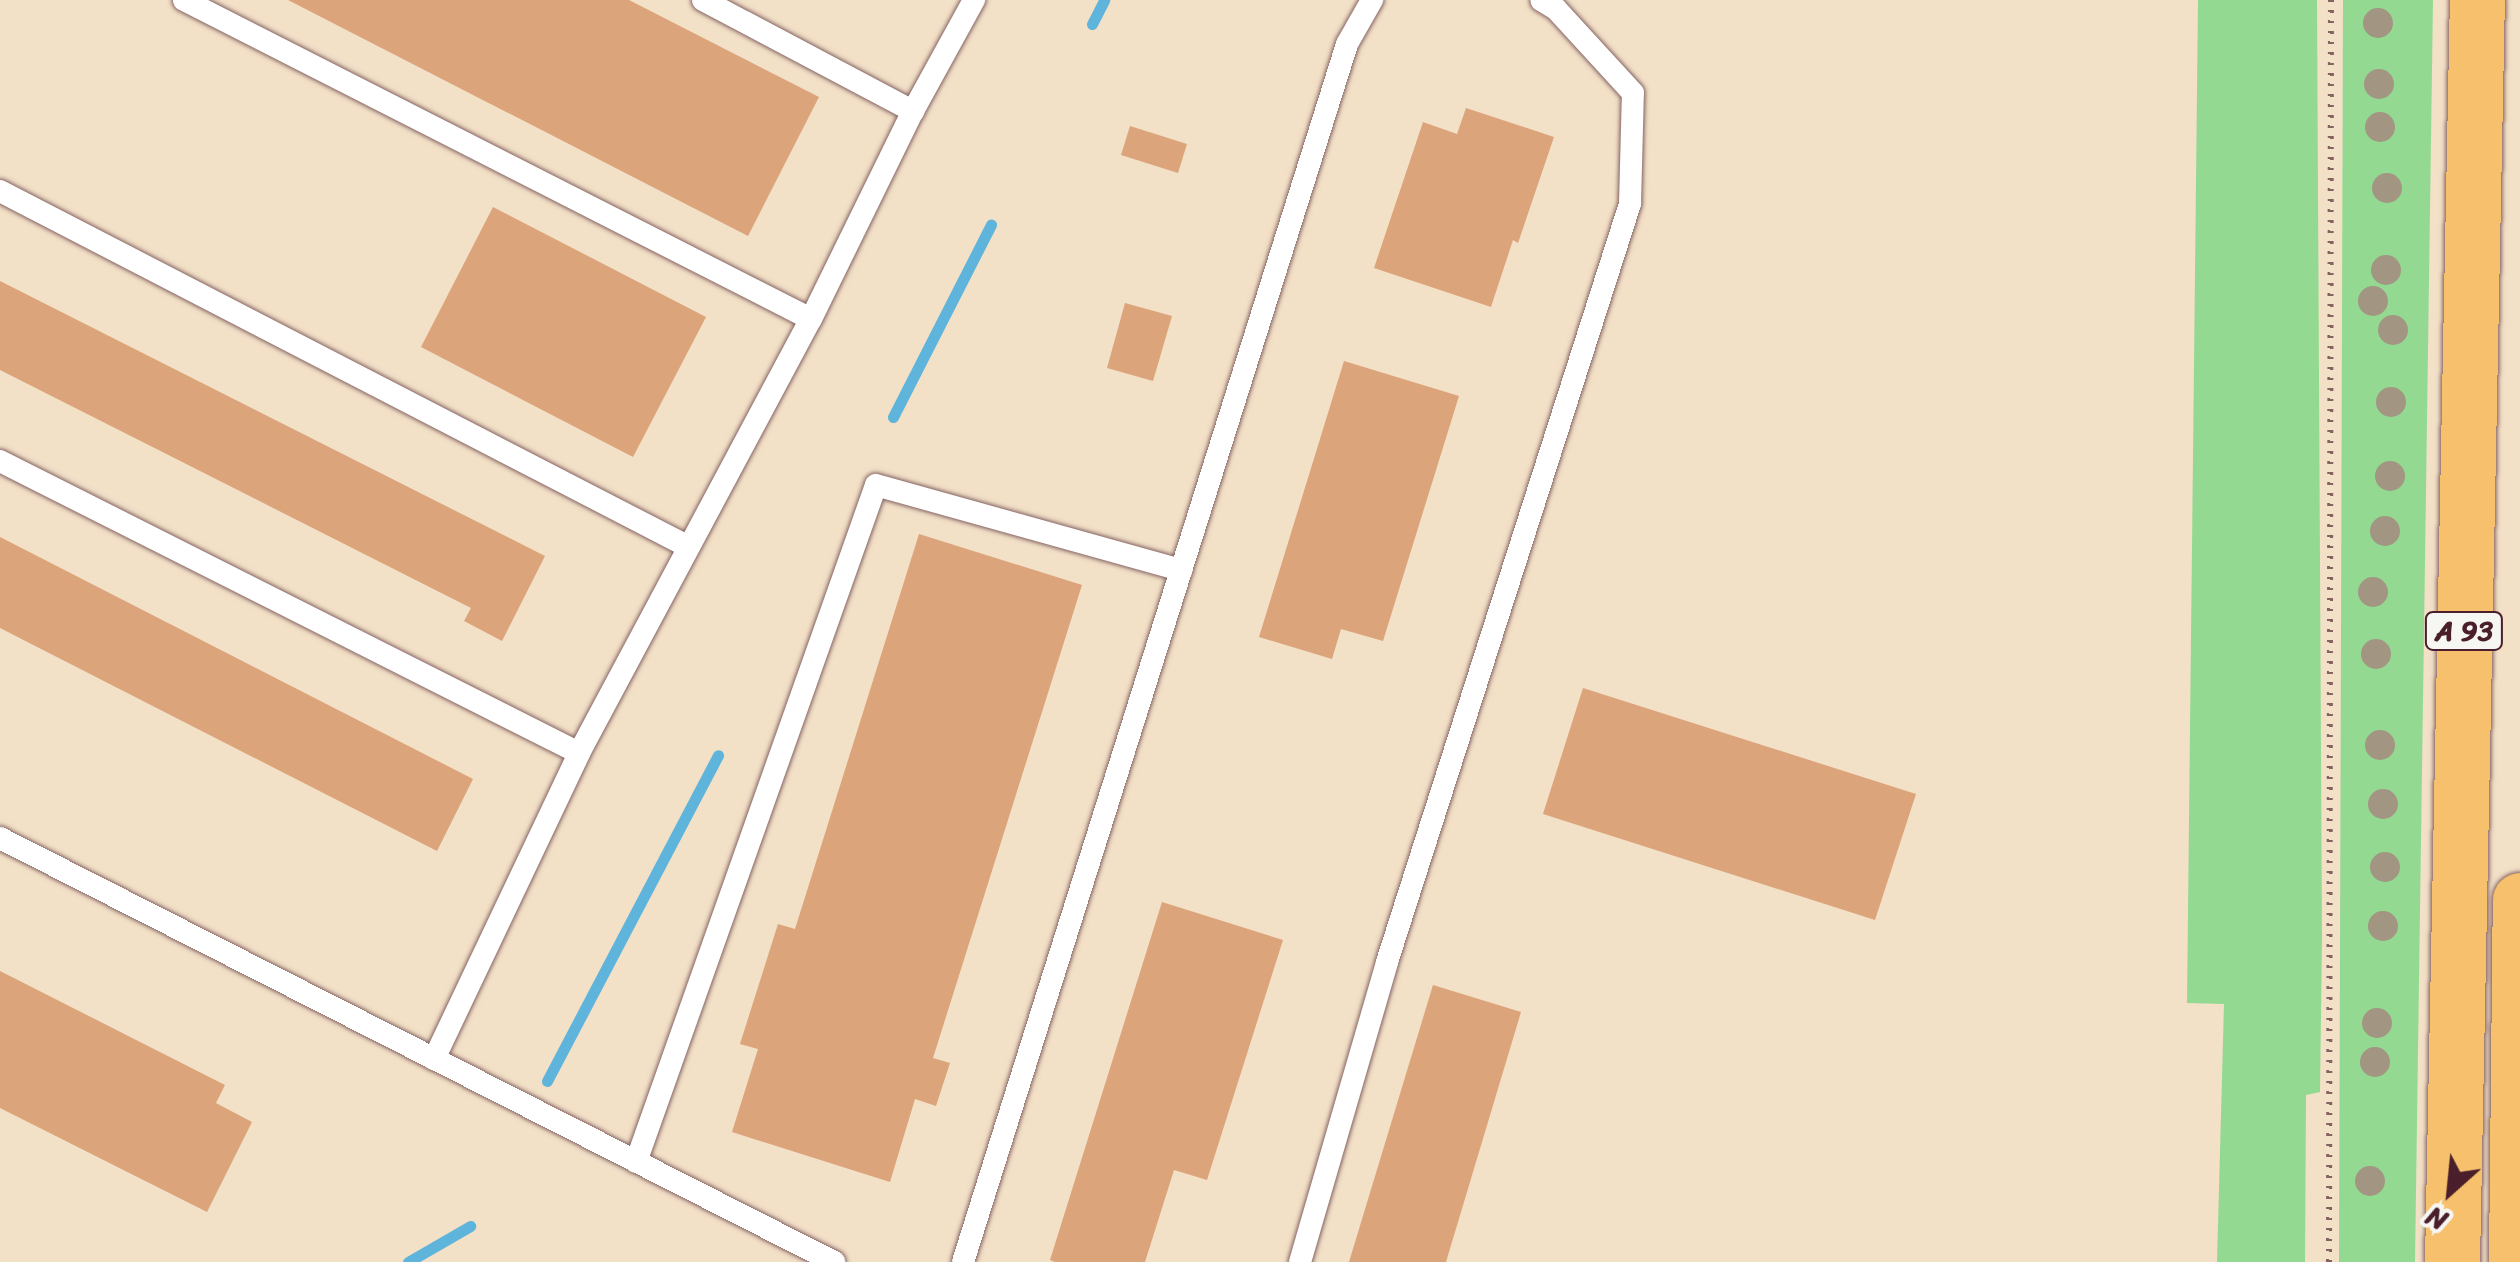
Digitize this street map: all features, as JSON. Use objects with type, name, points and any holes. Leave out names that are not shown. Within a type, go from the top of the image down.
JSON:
[{"type":"highway","name":"A 93","points":[[2452,1262],[2477,0]]},
{"type":"highway","points":[[2516,1262],[2520,900]]},
{"type":"lane","points":[[184,0],[811,319]]},
{"type":"lane","points":[[703,0],[913,111]]},
{"type":"lane","points":[[434,1060],[579,753],[811,319],[913,111],[974,0]]},
{"type":"lane","points":[[962,1262],[1348,44],[1372,0]]},
{"type":"lane","points":[[1300,1262],[1387,962],[1630,204],[1633,93],[1556,9],[1541,0]]},
{"type":"lane","points":[[0,191],[687,546]]},
{"type":"lane","points":[[0,461],[579,753]]},
{"type":"lane","points":[[636,1162],[876,485],[1181,570]]},
{"type":"lane","points":[[0,838],[834,1262]]},
{"type":"path","points":[[2329,1262],[2331,0]]},
{"type":"green space","points":[[2198,0],[2317,0],[2322,938],[2320,1092],[2306,1095],[2305,1262],[2217,1262],[2224,1004],[2187,1003]]},
{"type":"green space","points":[[2343,0],[2433,0],[2415,1262],[2339,1262]]},
{"type":"building","points":[[288,0],[629,0],[819,97],[748,236]]},
{"type":"building","points":[[1466,108],[1554,137],[1518,243],[1513,240],[1491,307],[1374,268],[1423,122],[1457,134]]},
{"type":"building","points":[[1130,126],[1187,144],[1178,173],[1121,155]]},
{"type":"building","points":[[493,207],[706,317],[633,457],[421,347]]},
{"type":"building","points":[[0,281],[545,556],[502,641],[464,621],[471,608],[0,370]]},
{"type":"building","points":[[1125,303],[1172,316],[1153,381],[1107,368]]},
{"type":"building","points":[[1344,361],[1459,396],[1383,641],[1341,629],[1332,659],[1259,637]]},
{"type":"building","points":[[919,534],[1082,585],[933,1058],[950,1063],[936,1106],[915,1099],[890,1182],[732,1132],[758,1049],[740,1044],[778,924],[795,929]]},
{"type":"building","points":[[0,537],[473,779],[437,851],[0,628]]},
{"type":"building","points":[[1583,688],[1916,794],[1875,920],[1543,814]]},
{"type":"building","points":[[1162,902],[1283,940],[1207,1180],[1174,1170],[1145,1262],[1055,1262],[1050,1260]]},
{"type":"building","points":[[0,971],[225,1085],[216,1103],[252,1122],[207,1212],[0,1108]]},
{"type":"building","points":[[1433,985],[1521,1012],[1446,1262],[1349,1262]]},
{"type":"waterway","points":[[1092,24],[1104,0]]},
{"type":"waterway","points":[[893,417],[991,225]]},
{"type":"waterway","points":[[547,1081],[718,755]]},
{"type":"waterway","points":[[408,1262],[470,1226]]}]
